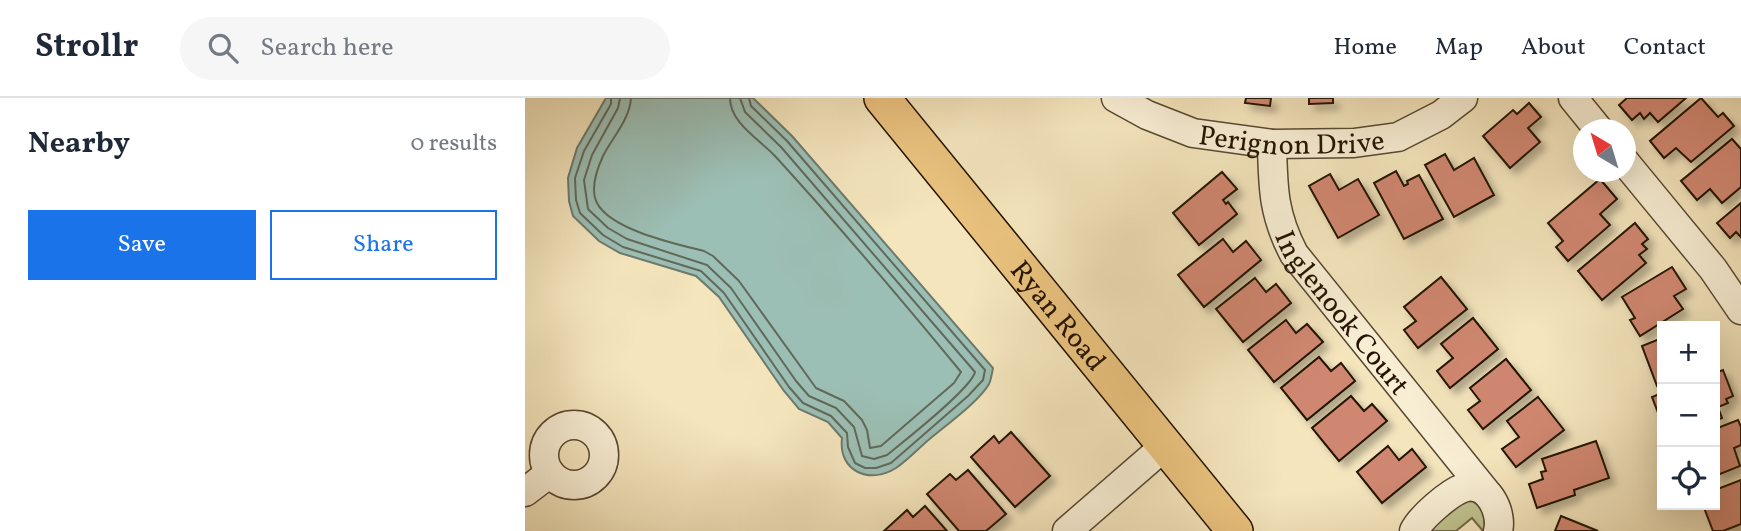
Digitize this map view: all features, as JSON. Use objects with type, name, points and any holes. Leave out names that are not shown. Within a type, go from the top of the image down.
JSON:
[{"type":"main road","name":"Ryan Road","points":[[882,98],[1235,531]]},
{"type":"street","name":"Perignon Drive","points":[[1116,98],[1147,116],[1193,133],[1272,144],[1354,143],[1398,137],[1441,115],[1463,98]]},
{"type":"street","points":[[1573,98],[1590,119]]},
{"type":"street","name":"Inglenook Court","points":[[1272,144],[1276,211],[1294,254],[1490,497],[1498,512],[1498,531]]},
{"type":"street","points":[[1636,174],[1713,268],[1741,310]]},
{"type":"street","points":[[1067,531],[1166,445]]},
{"type":"street","points":[[1446,499],[1458,481],[1460,459]]},
{"type":"street","points":[[525,492],[550,473]]},
{"type":"street","points":[[1415,531],[1420,521],[1462,488],[1471,486],[1490,497]]},
{"type":"green space","points":[[1472,500],[1484,508],[1485,531],[1472,518],[1456,531],[1429,531],[1459,503]]},
{"type":"water","points":[[606,98],[753,98],[792,136],[993,368],[990,382],[984,391],[969,407],[896,468],[876,475],[857,472],[845,459],[842,438],[828,422],[799,409],[719,297],[696,276],[620,253],[599,241],[573,216],[568,178],[577,148]]},
{"type":"building","points":[[1246,98],[1271,98],[1270,106],[1245,103]]},
{"type":"building","points":[[1309,98],[1333,98],[1333,103],[1309,104]]},
{"type":"building","points":[[1627,98],[1686,98],[1658,122],[1650,113],[1644,119],[1640,113],[1631,119],[1619,105]]},
{"type":"building","points":[[1701,98],[1718,117],[1723,113],[1734,126],[1691,162],[1676,148],[1664,158],[1650,141]]},
{"type":"building","points":[[1529,103],[1541,117],[1528,128],[1540,142],[1510,168],[1483,136],[1513,110],[1517,114]]},
{"type":"building","points":[[1732,139],[1741,149],[1741,187],[1722,203],[1710,189],[1697,200],[1681,181]]},
{"type":"building","points":[[1445,154],[1454,170],[1474,158],[1494,195],[1454,217],[1425,165]]},
{"type":"building","points":[[1396,171],[1404,186],[1408,184],[1407,181],[1419,175],[1443,219],[1404,239],[1374,183]]},
{"type":"building","points":[[1222,172],[1237,189],[1223,200],[1226,204],[1228,202],[1237,214],[1199,245],[1173,213]]},
{"type":"building","points":[[1330,174],[1339,190],[1358,179],[1379,215],[1338,238],[1309,186]]},
{"type":"building","points":[[1596,182],[1603,182],[1617,199],[1600,214],[1610,225],[1568,261],[1556,247],[1563,241],[1548,223]]},
{"type":"building","points":[[1741,203],[1741,237],[1736,232],[1730,238],[1717,223]]},
{"type":"building","points":[[1635,223],[1648,239],[1642,244],[1647,249],[1639,255],[1646,263],[1602,300],[1578,271]]},
{"type":"building","points":[[1223,239],[1233,252],[1246,241],[1261,260],[1204,307],[1178,275]]},
{"type":"building","points":[[1672,267],[1686,289],[1674,296],[1683,309],[1664,321],[1657,321],[1657,325],[1640,336],[1630,320],[1635,318],[1622,297]]},
{"type":"building","points":[[1441,277],[1467,309],[1418,348],[1404,330],[1416,321],[1404,307]]},
{"type":"building","points":[[1255,278],[1266,292],[1276,284],[1291,303],[1243,342],[1216,309]]},
{"type":"building","points":[[1473,318],[1498,349],[1450,388],[1437,371],[1453,358],[1441,344]]},
{"type":"building","points":[[1286,320],[1296,333],[1307,324],[1323,342],[1274,382],[1248,350]]},
{"type":"building","points":[[1657,340],[1657,386],[1642,346]]},
{"type":"building","points":[[1319,357],[1331,371],[1341,363],[1355,381],[1307,420],[1281,388]]},
{"type":"building","points":[[1506,359],[1531,390],[1483,429],[1468,410],[1480,401],[1470,388]]},
{"type":"building","points":[[1723,370],[1733,396],[1726,399],[1728,403],[1720,406],[1720,384],[1720,371]]},
{"type":"building","points":[[1657,395],[1657,410],[1652,397]]},
{"type":"building","points":[[1351,396],[1364,411],[1372,404],[1387,421],[1339,461],[1312,428]]},
{"type":"building","points":[[1538,397],[1564,430],[1516,467],[1502,449],[1519,437],[1507,421]]},
{"type":"building","points":[[1738,420],[1741,427],[1741,445],[1734,448],[1740,466],[1720,474],[1720,447],[1720,427]]},
{"type":"building","points":[[1011,432],[1050,476],[1015,507],[971,457],[994,436],[999,443]]},
{"type":"building","points":[[1596,441],[1609,478],[1574,490],[1575,495],[1537,508],[1529,484],[1543,479],[1541,472],[1546,471],[1542,459]]},
{"type":"building","points":[[1388,446],[1399,460],[1412,449],[1426,467],[1382,503],[1357,472]]},
{"type":"building","points":[[968,470],[1006,514],[986,531],[959,531],[927,494],[950,474],[956,480]]},
{"type":"building","points":[[1741,480],[1741,524],[1723,531],[1713,531],[1705,510],[1720,510],[1720,488]]},
{"type":"building","points":[[925,506],[947,531],[884,531],[907,510],[913,517]]},
{"type":"building","points":[[1561,516],[1598,531],[1555,531]]}]
